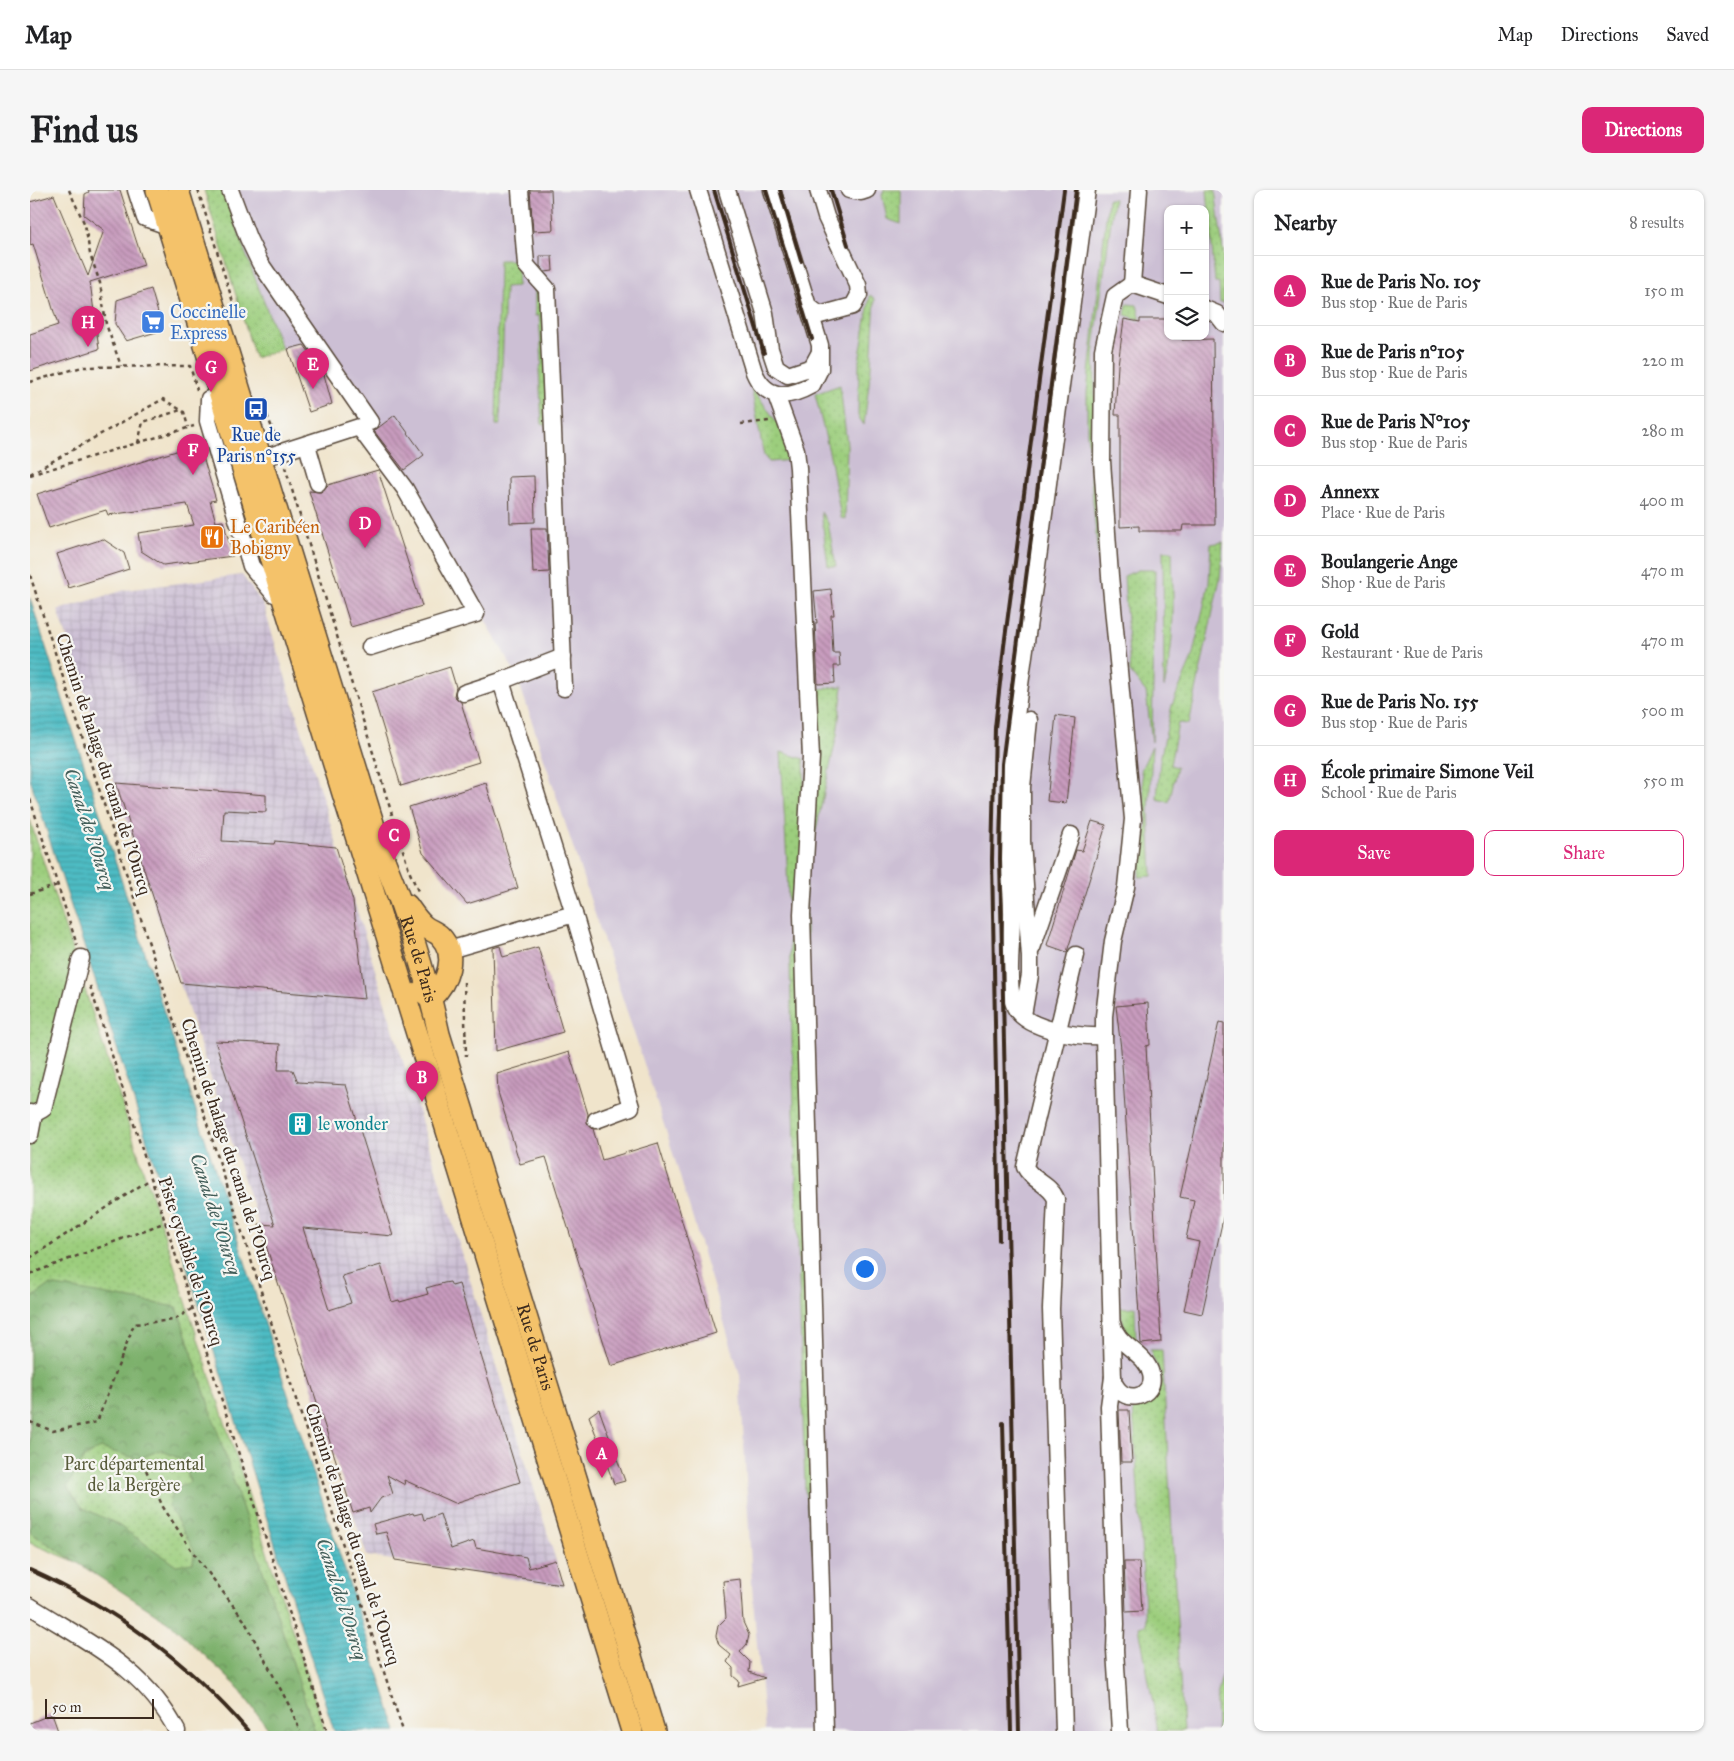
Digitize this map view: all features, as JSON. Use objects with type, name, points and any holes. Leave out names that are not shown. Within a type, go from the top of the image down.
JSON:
[{"type":"main road","name":"Rue de Paris","points":[[157,190],[372,882],[632,1731]]},
{"type":"main road","name":"Rue de Paris","points":[[178,190],[270,456],[385,862],[399,895],[431,998],[439,1034],[654,1731]]},
{"type":"main road","points":[[372,882],[396,922],[418,989],[431,998],[442,987],[455,949],[440,936],[423,926],[399,895]]},
{"type":"street","points":[[136,190],[144,218],[168,226]]},
{"type":"street","points":[[230,190],[248,238],[260,263],[370,422]]},
{"type":"street","points":[[520,190],[526,265],[547,289],[564,688]]},
{"type":"street","points":[[698,190],[754,372],[764,390],[776,395],[788,394],[812,385],[820,369],[820,349],[772,190]]},
{"type":"street","points":[[727,190],[765,313],[770,349],[776,367],[788,375],[809,369],[816,363],[820,349]]},
{"type":"street","points":[[808,306],[820,315],[836,312],[853,306],[859,295],[856,280],[826,217],[818,190]]},
{"type":"street","points":[[849,190],[861,192],[866,190]]},
{"type":"street","points":[[1087,190],[1021,677],[1012,768],[1008,842],[1012,912],[1010,985],[1015,1008],[1030,1021],[1058,1032],[1082,1036],[1104,1036]]},
{"type":"street","points":[[1132,284],[1139,190]]},
{"type":"street","points":[[1132,284],[1165,295]]},
{"type":"street","points":[[1120,1731],[1115,1650],[1116,1624],[1109,1406],[1113,1374],[1104,1016],[1113,941],[1126,887],[1133,819],[1105,514],[1102,431],[1103,350],[1115,296],[1132,284]]},
{"type":"street","points":[[1209,311],[1217,314],[1224,323]]},
{"type":"street","points":[[776,395],[796,450],[811,756],[802,914],[825,1731]]},
{"type":"street","points":[[221,396],[209,400],[208,421],[251,566],[274,594]]},
{"type":"street","points":[[270,456],[360,427],[405,489],[476,614],[370,647]]},
{"type":"street","points":[[306,444],[318,483]]},
{"type":"street","points":[[464,693],[501,682],[563,657]]},
{"type":"street","points":[[501,682],[574,914],[631,1107],[596,1120]]},
{"type":"street","points":[[1023,1015],[1030,975],[1022,841],[1022,796],[1029,720]]},
{"type":"street","points":[[1030,957],[1043,912],[1071,835]]},
{"type":"street","points":[[455,949],[574,914]]},
{"type":"street","points":[[1064,1731],[1051,1308],[1056,1199],[1053,1192],[1024,1167],[1076,955]]},
{"type":"street","points":[[30,1135],[32,1114],[43,1109],[81,958]]},
{"type":"street","points":[[1112,1323],[1117,1336],[1149,1367],[1152,1380],[1146,1391],[1136,1397],[1130,1397],[1124,1395],[1115,1386],[1113,1374]]},
{"type":"street","points":[[30,1606],[105,1651],[131,1670],[159,1703],[177,1731]]},
{"type":"path","points":[[69,190],[85,225],[90,254],[100,283],[106,324],[121,366]]},
{"type":"path","points":[[30,382],[82,366],[190,366],[199,394]]},
{"type":"path","points":[[30,475],[163,399],[184,412],[188,428]]},
{"type":"path","points":[[138,443],[143,422],[181,410]]},
{"type":"path","points":[[266,412],[270,456],[410,873],[420,894]]},
{"type":"path","points":[[30,475],[208,421]]},
{"type":"path","points":[[741,424],[764,422]]},
{"type":"path","name":"Chemin de halage du canal de l'Ourcq","points":[[30,575],[403,1731]]},
{"type":"path","points":[[30,799],[81,958]]},
{"type":"path","points":[[30,894],[58,885]]},
{"type":"path","points":[[455,949],[463,963],[464,1034],[467,1064]]},
{"type":"path","name":"Piste cyclable de l'Ourcq","points":[[90,985],[327,1731]]},
{"type":"path","points":[[30,1258],[152,1178]]},
{"type":"path","points":[[30,1274],[166,1222]]},
{"type":"path","points":[[30,1422],[53,1431],[97,1422],[134,1324],[174,1320],[193,1308]]},
{"type":"path","points":[[146,1470],[163,1507],[187,1544],[244,1620],[291,1709],[300,1731]]},
{"type":"shaded area","points":[[204,190],[1224,190],[1224,1731],[765,1731],[753,1600],[740,1375],[668,1137],[517,676],[406,481],[304,342],[255,358]]},
{"type":"shaded area","points":[[242,575],[263,604],[564,1587],[367,1556],[58,610],[125,590]]},
{"type":"green space","points":[[204,190],[225,190],[245,252],[282,349],[255,358]]},
{"type":"green space","points":[[884,190],[901,190],[901,224],[887,219],[882,195]]},
{"type":"green space","points":[[1207,190],[1215,190],[1224,258],[1224,303],[1220,303],[1219,282],[1215,282]]},
{"type":"green space","points":[[1108,199],[1114,199],[1094,347],[1099,569],[1087,433],[1087,392]]},
{"type":"green space","points":[[499,260],[519,260],[517,286],[505,287],[500,425],[496,425]]},
{"type":"green space","points":[[535,286],[543,287],[549,425],[542,425],[539,369],[542,363],[539,315],[535,316]]},
{"type":"green space","points":[[870,295],[875,299],[871,367],[864,425],[858,416],[859,362]]},
{"type":"green space","points":[[1127,304],[1137,305],[1141,320],[1125,315]]},
{"type":"green space","points":[[840,385],[847,445],[845,519],[841,518],[831,460],[815,394]]},
{"type":"green space","points":[[751,386],[783,431],[792,460],[769,462],[764,456]]},
{"type":"green space","points":[[821,512],[828,523],[836,566],[828,566]]},
{"type":"green space","points":[[1223,542],[1220,578],[1189,724],[1178,723],[1170,765],[1177,767],[1169,802],[1157,799],[1160,760],[1172,705],[1192,658],[1209,583],[1211,544]]},
{"type":"green space","points":[[1163,551],[1172,551],[1173,602],[1172,636],[1164,687]]},
{"type":"green space","points":[[1138,570],[1155,570],[1152,742],[1146,692],[1130,672],[1124,576]]},
{"type":"green space","points":[[843,686],[837,735],[806,874],[811,690]]},
{"type":"green space","points":[[1152,746],[1149,813],[1152,876],[1139,877],[1147,822],[1141,770]]},
{"type":"green space","points":[[781,752],[804,759],[813,1554],[805,1490],[787,864]]},
{"type":"green space","name":"Parc départemental de la Bergère","points":[[30,820],[325,1731],[270,1731],[236,1685],[170,1623],[79,1563],[30,1543]]},
{"type":"green space","points":[[50,1285],[177,1307],[315,1731],[270,1731],[236,1685],[170,1623],[30,1532],[30,1299]],"holes":[[[100,1448],[138,1459],[160,1450],[183,1460],[190,1482],[173,1490],[168,1505],[194,1550],[193,1563],[176,1565],[115,1523],[83,1508],[67,1487],[84,1458]]]},
{"type":"green space","points":[[1135,1307],[1136,1342],[1126,1331],[1119,1308]]},
{"type":"green space","points":[[1150,1350],[1162,1350],[1183,1731],[1158,1731],[1139,1627],[1146,1625],[1133,1407],[1150,1399],[1161,1385],[1160,1372]]},
{"type":"green space","points":[[1224,1665],[1224,1731],[1217,1731],[1216,1703]]},
{"type":"water","name":"Canal de l'Ourcq","points":[[30,598],[397,1731],[334,1731],[167,1203],[30,779]]},
{"type":"building","points":[[88,190],[120,190],[144,265],[90,282],[99,349],[30,371],[30,334],[58,325],[33,244],[30,245],[30,202],[54,195],[88,276],[104,230],[84,215],[85,194],[89,192]]},
{"type":"building","points":[[530,190],[551,190],[553,230],[533,231]]},
{"type":"building","points":[[540,256],[552,256],[553,271],[545,272],[540,266]]},
{"type":"building","points":[[151,289],[163,330],[126,341],[115,324],[117,300]]},
{"type":"building","points":[[1124,319],[1140,322],[1140,319],[1164,319],[1164,340],[1213,339],[1215,525],[1183,525],[1182,531],[1139,531],[1139,526],[1120,527],[1120,415],[1115,415],[1118,365]]},
{"type":"building","points":[[304,345],[323,371],[332,404],[309,412],[288,349]]},
{"type":"building","points":[[395,415],[424,455],[404,470],[374,431]]},
{"type":"building","points":[[199,444],[216,500],[210,501],[216,522],[223,521],[233,556],[163,565],[141,551],[138,533],[194,525],[187,504],[108,515],[106,510],[49,528],[37,494]]},
{"type":"building","points":[[378,470],[422,606],[351,627],[309,491],[321,492],[328,485]]},
{"type":"building","points":[[534,476],[535,522],[510,523],[509,477]]},
{"type":"building","points":[[531,528],[547,528],[549,572],[533,573]]},
{"type":"building","points":[[103,539],[124,553],[129,569],[69,588],[57,554]]},
{"type":"building","points":[[831,589],[834,615],[831,615],[833,653],[839,653],[840,666],[834,666],[835,683],[818,684],[815,623],[817,623],[814,591]]},
{"type":"building","points":[[450,667],[456,687],[454,696],[461,702],[479,762],[401,786],[372,692]]},
{"type":"building","points":[[1056,715],[1075,718],[1066,803],[1047,801]]},
{"type":"building","points":[[116,783],[266,795],[266,812],[224,810],[222,841],[274,844],[275,841],[336,847],[353,901],[365,999],[181,983]]},
{"type":"building","points":[[486,783],[518,888],[467,904],[423,853],[409,807]]},
{"type":"building","points":[[1092,821],[1106,825],[1067,952],[1047,945],[1076,850],[1082,851]]},
{"type":"building","points":[[500,946],[503,957],[538,947],[563,1032],[496,1051],[493,948]]},
{"type":"building","points":[[1148,1003],[1150,1045],[1146,1046],[1161,1342],[1141,1344],[1121,1049],[1116,1006]]},
{"type":"building","points":[[1219,1022],[1224,1023],[1224,1214],[1202,1314],[1184,1310],[1199,1242],[1186,1239],[1194,1200],[1180,1197]]},
{"type":"building","points":[[215,1041],[280,1044],[278,1070],[293,1070],[298,1082],[346,1085],[393,1236],[303,1228],[329,1310],[351,1303],[342,1276],[381,1265],[392,1302],[399,1300],[400,1302],[428,1294],[426,1288],[444,1283],[450,1282],[452,1286],[459,1284],[520,1482],[455,1503],[404,1480],[405,1485],[387,1475],[393,1494],[381,1498],[370,1513],[369,1508],[353,1513],[259,1224],[275,1225]]},
{"type":"building","points":[[569,1052],[588,1114],[587,1123],[593,1129],[602,1160],[658,1143],[716,1333],[611,1366],[546,1157],[520,1164],[498,1092],[497,1074]]},
{"type":"building","points":[[599,1409],[625,1481],[614,1484],[589,1416]]},
{"type":"building","points":[[1119,1410],[1129,1410],[1132,1462],[1121,1462]]},
{"type":"building","points":[[413,1513],[414,1515],[422,1513],[424,1520],[440,1514],[451,1549],[474,1541],[476,1548],[526,1557],[529,1568],[555,1560],[562,1584],[395,1560],[386,1532],[376,1534],[373,1524]]},
{"type":"building","points":[[1124,1562],[1139,1562],[1142,1611],[1126,1612]]},
{"type":"building","points":[[740,1579],[743,1622],[749,1635],[747,1644],[740,1652],[750,1662],[749,1672],[765,1678],[738,1686],[739,1681],[733,1676],[733,1668],[727,1662],[731,1655],[719,1645],[716,1636],[718,1626],[726,1618],[723,1581]]},
{"type":"building","points":[[52,1714],[58,1731],[30,1731],[30,1723]]},
{"type":"railway","points":[[714,190],[764,353]]},
{"type":"railway","points":[[766,190],[812,339]]},
{"type":"railway","points":[[780,190],[801,261]]},
{"type":"railway","points":[[831,190],[848,245]]},
{"type":"railway","points":[[999,1240],[992,860],[995,728],[1004,646],[1064,190]]},
{"type":"railway","points":[[1019,1731],[1000,859],[1002,764],[1076,190]]},
{"type":"railway","points":[[1003,1423],[1011,1731]]},
{"type":"railway","points":[[30,1570],[91,1601],[148,1638],[200,1682],[248,1731]]},
{"type":"place","name":"Coccinelle Express","points":[[153,322]]},
{"type":"place","name":"École primaire Simone Veil","points":[[88,347]]},
{"type":"place","name":"Boulangerie Ange","points":[[313,389]]},
{"type":"place","name":"Rue de Paris No. 155","points":[[211,392]]},
{"type":"place","name":"Rue de Paris n°155","points":[[256,409]]},
{"type":"place","name":"Gold","points":[[193,475]]},
{"type":"place","name":"Le Caribéen Bobigny","points":[[212,537]]},
{"type":"place","name":"Annexx","points":[[365,548]]},
{"type":"place","name":"Rue de Paris N°105","points":[[394,860]]},
{"type":"place","name":"Rue de Paris n°105","points":[[422,1102]]},
{"type":"place","name":"le wonder","points":[[300,1124]]},
{"type":"place","name":"Rue de Paris No. 105","points":[[602,1478]]}]
